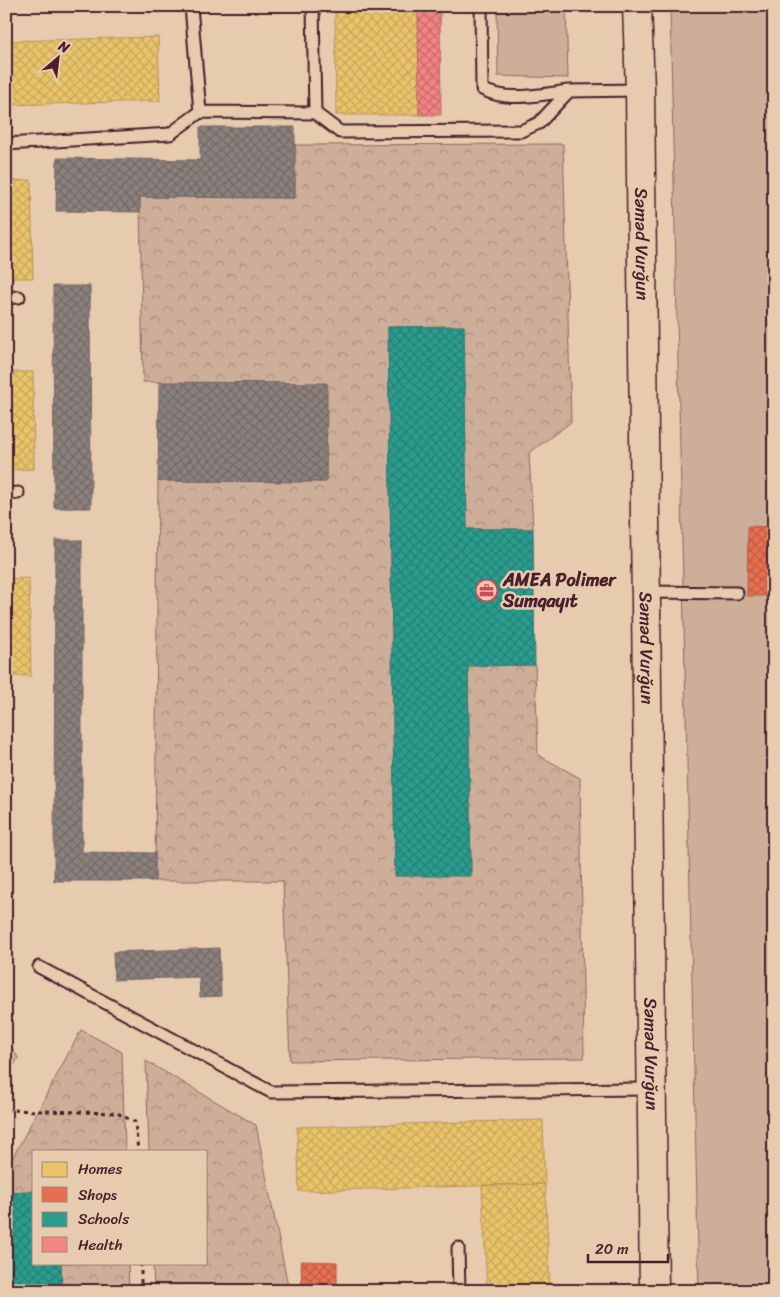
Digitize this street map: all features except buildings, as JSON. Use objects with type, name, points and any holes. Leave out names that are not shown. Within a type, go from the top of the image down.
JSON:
[{"type":"main road","name":"Səməd Vurğun","points":[[637,6],[640,90],[654,1291]]},
{"type":"lane","points":[[191,6],[200,112]]},
{"type":"lane","points":[[313,6],[315,112]]},
{"type":"lane","points":[[481,6],[482,89],[490,94],[523,97],[569,91],[640,90]]},
{"type":"lane","points":[[6,144],[170,134],[200,112],[315,112],[340,132],[521,131],[539,123],[569,91]]},
{"type":"lane","points":[[6,298],[19,298]]},
{"type":"lane","points":[[646,592],[737,593]]},
{"type":"lane","points":[[39,968],[271,1092],[652,1089]]},
{"type":"lane","points":[[458,1248],[459,1291]]},
{"type":"path","points":[[6,1110],[117,1113],[134,1122],[138,1150]]},
{"type":"path","points":[[141,1264],[141,1291]]},
{"type":"green space","points":[[497,6],[566,6],[568,78],[498,76]]},
{"type":"green space","points":[[670,6],[774,6],[774,1291],[699,1291]]},
{"type":"green space","points":[[563,144],[571,422],[529,453],[533,529],[467,529],[464,326],[388,327],[395,876],[471,875],[468,666],[535,665],[538,755],[580,778],[584,1058],[290,1061],[283,881],[155,881],[158,481],[326,482],[327,384],[143,382],[140,197],[295,198],[295,145]]},
{"type":"green space","points":[[81,1030],[122,1052],[125,1150],[32,1150],[32,1191],[6,1192],[6,1170]]},
{"type":"green space","points":[[6,1036],[18,1058],[6,1078]]},
{"type":"green space","points":[[146,1061],[256,1125],[289,1291],[154,1291],[153,1264],[208,1264],[208,1150],[149,1150]]},
{"type":"green space","points":[[61,1264],[128,1264],[129,1291],[62,1291]]},
{"type":"place","name":"AMEA Polimer Sumqayıt","points":[[487,590]]}]
